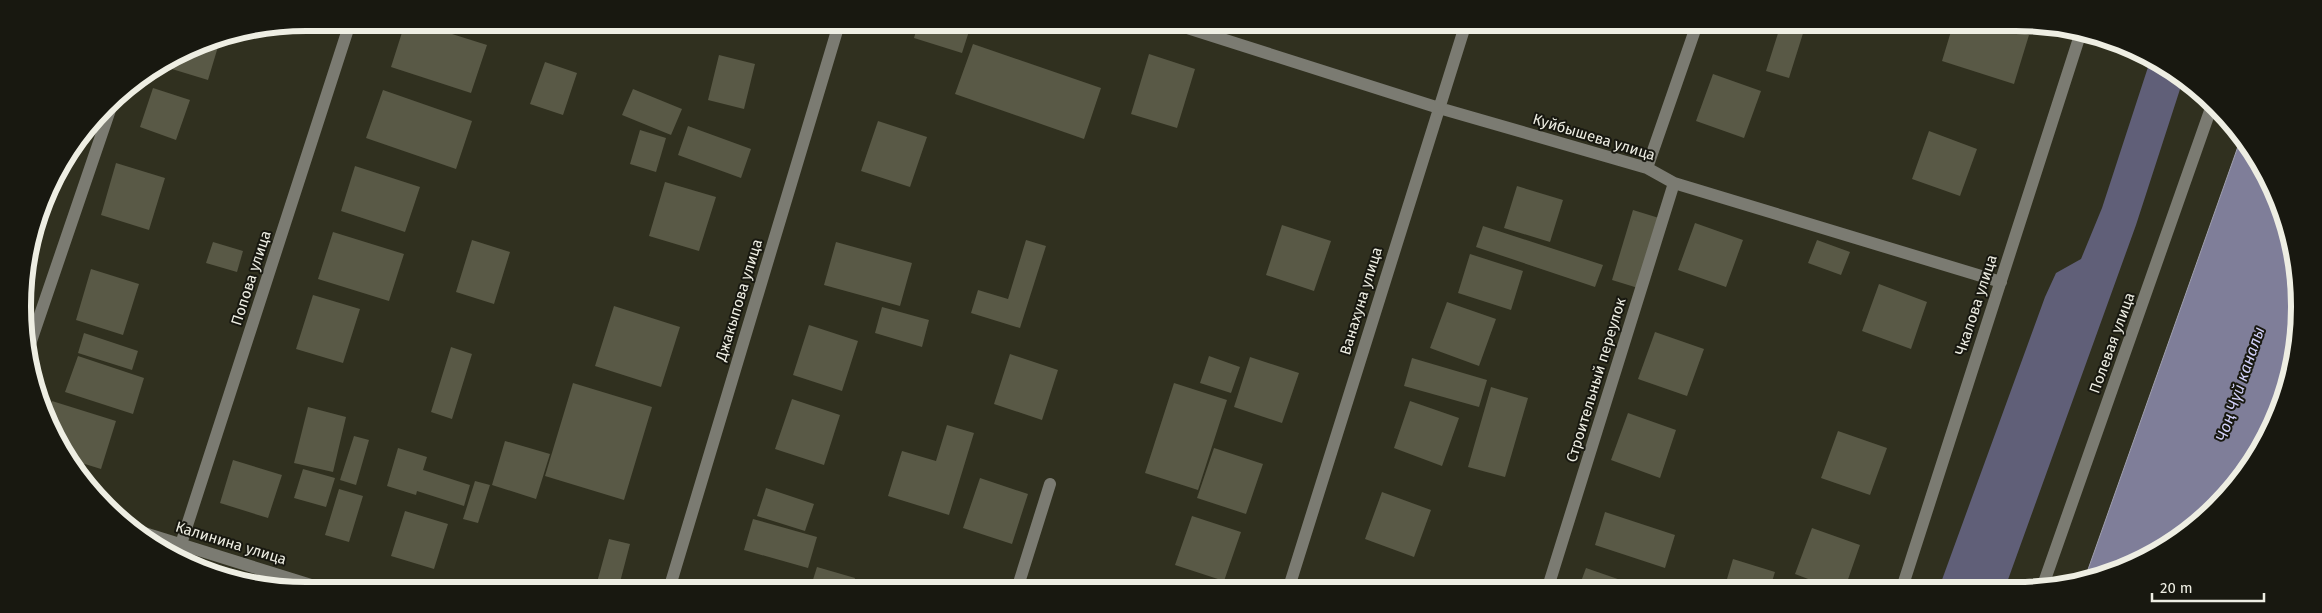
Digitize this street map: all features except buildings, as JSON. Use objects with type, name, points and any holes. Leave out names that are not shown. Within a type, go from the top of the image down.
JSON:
[{"type":"street","name":"Попова улица","points":[[182,544],[347,31]]},
{"type":"street","name":"Джакыпова улица","points":[[671,582],[837,31]]},
{"type":"street","name":"Куйбышева улица","points":[[1197,31],[1439,108],[1647,168],[1674,183],[2001,282]]},
{"type":"street","name":"Ванахуна улица","points":[[1291,582],[1463,31]]},
{"type":"street","points":[[1647,168],[1695,31]]},
{"type":"street","name":"Чкалова улица","points":[[1904,582],[2079,39]]},
{"type":"street","name":"Полевая улица","points":[[2045,580],[2210,112]]},
{"type":"street","points":[[33,334],[108,117]]},
{"type":"street","name":"Строительный переулок","points":[[1550,582],[1674,183]]},
{"type":"street","points":[[1019,582],[1050,484]]},
{"type":"street","name":"Калинина улица","points":[[156,536],[301,582]]},
{"type":"shaded area","points":[[2148,66],[2181,87],[2136,225],[2007,582],[1941,582],[2045,297],[2056,273],[2081,259],[2102,208]]},
{"type":"water","name":"Чоң Чүй каналы","points":[[2238,146],[2254,169],[2270,201],[2281,235],[2288,271],[2291,306],[2288,342],[2281,378],[2270,412],[2254,444],[2234,474],[2197,513],[2153,545],[2121,561],[2087,572]]}]
